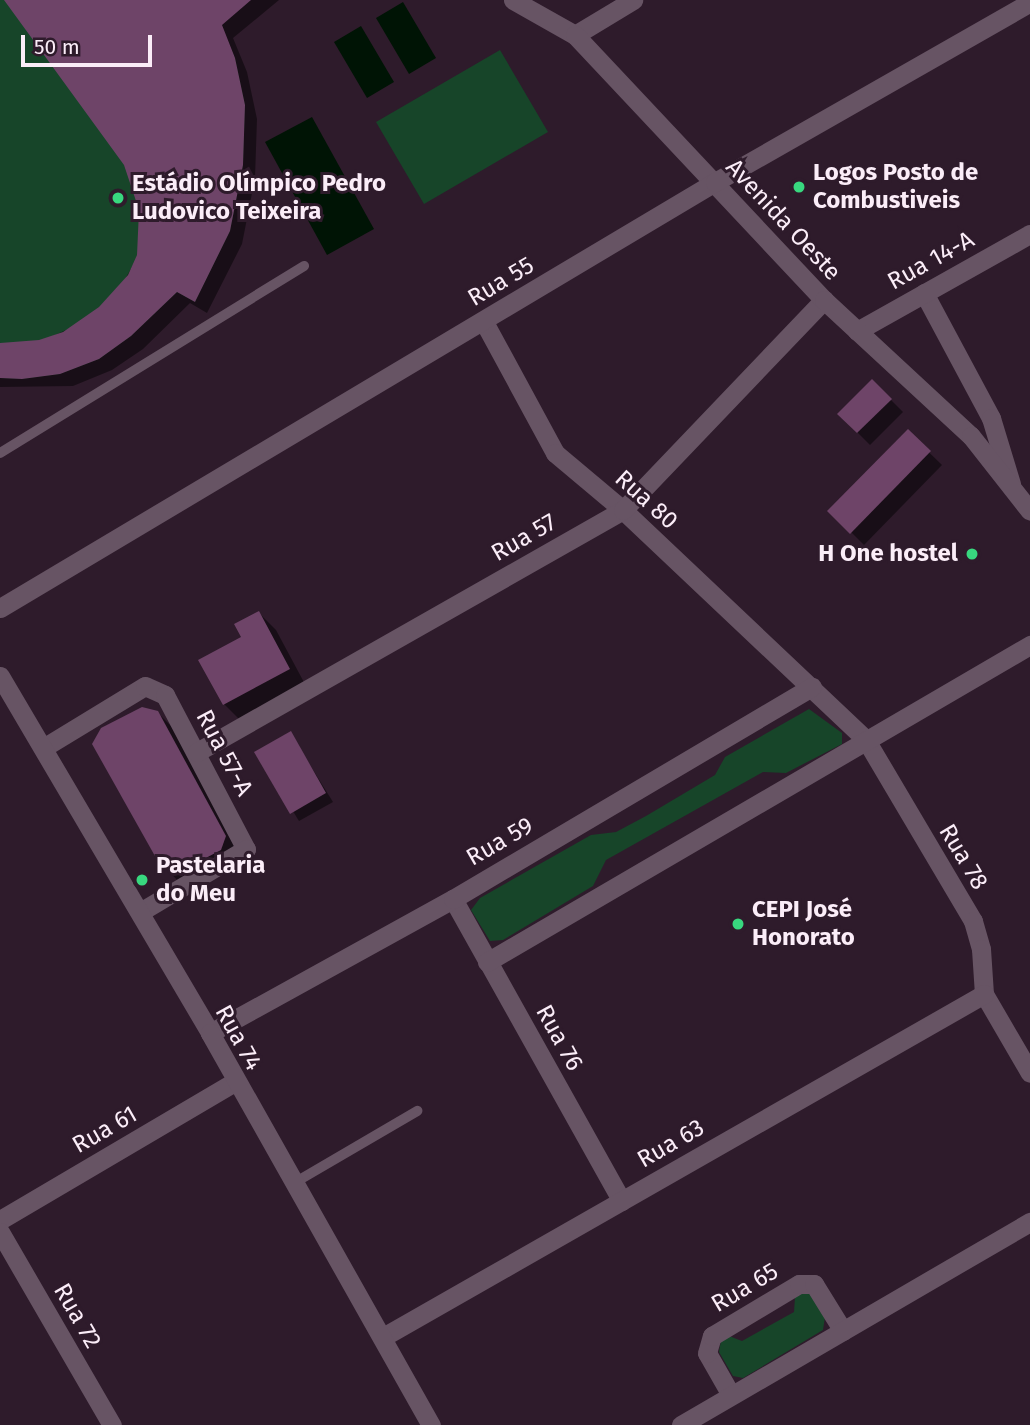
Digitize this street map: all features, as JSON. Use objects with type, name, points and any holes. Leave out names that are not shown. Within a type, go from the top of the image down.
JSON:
[{"type":"street","name":"Avenida Oeste","points":[[513,0],[575,35],[824,300],[971,436],[1030,511]]},
{"type":"street","points":[[575,35],[634,0]]},
{"type":"street","name":"Rua 55","points":[[0,608],[715,182],[1030,2]]},
{"type":"street","name":"Rua 14-A","points":[[857,331],[1030,234]]},
{"type":"street","name":"Avenida Oeste","points":[[924,293],[991,418],[1011,484]]},
{"type":"street","name":"Rua 57","points":[[197,752],[623,510],[824,300]]},
{"type":"street","name":"Rua 80","points":[[484,322],[555,453],[623,510],[812,687]]},
{"type":"street","points":[[487,962],[1030,645]]},
{"type":"street","name":"Rua 74","points":[[0,676],[210,1033],[234,1082],[294,1182],[431,1425]]},
{"type":"street","name":"Rua 57-A","points":[[43,748],[145,687],[165,695],[246,849],[139,912]]},
{"type":"street","name":"Rua 78","points":[[812,687],[866,740],[973,921],[981,949],[984,994],[1030,1073]]},
{"type":"street","name":"Rua 59","points":[[210,1033],[453,899],[812,687]]},
{"type":"street","name":"Rua 76","points":[[453,899],[622,1201]]},
{"type":"street","name":"Rua 63","points":[[383,1337],[984,994]]},
{"type":"street","name":"Rua 61","points":[[0,1220],[234,1082]]},
{"type":"street","points":[[681,1425],[1030,1222]]},
{"type":"street","name":"Rua 72","points":[[0,1232],[112,1425]]},
{"type":"street","name":"Rua 65","points":[[731,1395],[707,1353],[712,1336],[799,1284],[814,1284],[843,1331]]},
{"type":"lane","points":[[0,453],[304,267]]},
{"type":"lane","points":[[294,1182],[417,1111]]},
{"type":"green space","name":"Estádio Olímpico Pedro Ludovico Teixeira","points":[[0,0],[210,0],[235,58],[245,105],[243,165],[230,231],[195,302],[177,292],[131,336],[99,359],[60,374],[22,379],[0,378]]},
{"type":"green space","points":[[500,50],[548,132],[424,204],[376,122]]},
{"type":"green space","points":[[809,709],[842,733],[842,744],[786,773],[763,772],[606,860],[593,886],[503,940],[490,941],[471,910],[480,898],[591,835],[616,832],[646,816],[715,775],[725,757]]},
{"type":"green space","points":[[803,1291],[811,1293],[825,1317],[823,1330],[743,1378],[733,1376],[719,1352],[721,1341],[729,1336],[742,1341],[794,1312],[795,1297]]},
{"type":"shaded area","points":[[403,2],[436,58],[409,74],[376,18]]},
{"type":"shaded area","points":[[361,26],[394,82],[367,98],[334,42]]},
{"type":"shaded area","points":[[312,117],[374,229],[327,255],[265,142]]},
{"type":"building","points":[[4,0],[251,0],[222,25],[235,58],[245,105],[243,165],[230,231],[195,302],[177,292],[131,336],[99,359],[60,374],[22,379],[0,378],[0,343],[39,340],[63,332],[99,307],[128,275],[137,255],[139,210],[124,165]]},
{"type":"building","points":[[872,379],[892,399],[857,433],[837,414]]},
{"type":"building","points":[[908,429],[931,451],[850,534],[827,511]]},
{"type":"building","points":[[259,611],[290,669],[223,705],[198,660],[241,637],[234,624]]},
{"type":"building","points":[[142,707],[158,711],[226,836],[221,850],[181,871],[160,865],[92,744],[101,728]]},
{"type":"building","points":[[291,731],[326,793],[290,814],[254,752]]},
{"type":"place","name":"Logos Posto de Combustiveis","points":[[799,187]]},
{"type":"place","name":"Estádio Olímpico Pedro Ludovico Teixeira","points":[[118,198]]},
{"type":"place","name":"H One hostel","points":[[972,554]]},
{"type":"place","name":"Pastelaria do Meu","points":[[142,880]]},
{"type":"place","name":"CEPI José Honorato","points":[[738,924]]}]
